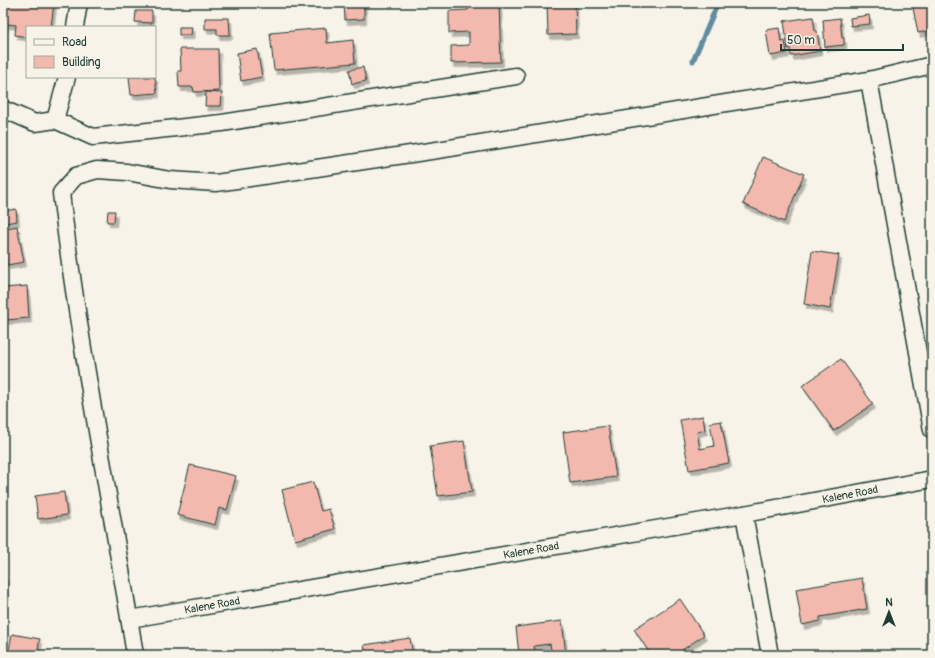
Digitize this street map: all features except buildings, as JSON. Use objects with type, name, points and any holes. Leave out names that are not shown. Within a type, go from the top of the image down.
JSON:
[{"type":"street","points":[[75,26],[79,3]]},
{"type":"street","points":[[135,655],[130,619],[99,447],[68,249],[61,193],[76,176],[97,170],[127,172],[170,180],[216,183],[460,146],[869,80],[932,65]]},
{"type":"street","points":[[3,109],[35,123],[55,120],[93,137],[222,123],[516,76]]},
{"type":"street","points":[[55,120],[67,78]]},
{"type":"street","points":[[869,80],[932,430]]},
{"type":"street","name":"Kalene Road","points":[[130,619],[744,514],[932,478]]},
{"type":"street","points":[[744,514],[770,655]]},
{"type":"waterway","points":[[693,61],[718,3]]}]
